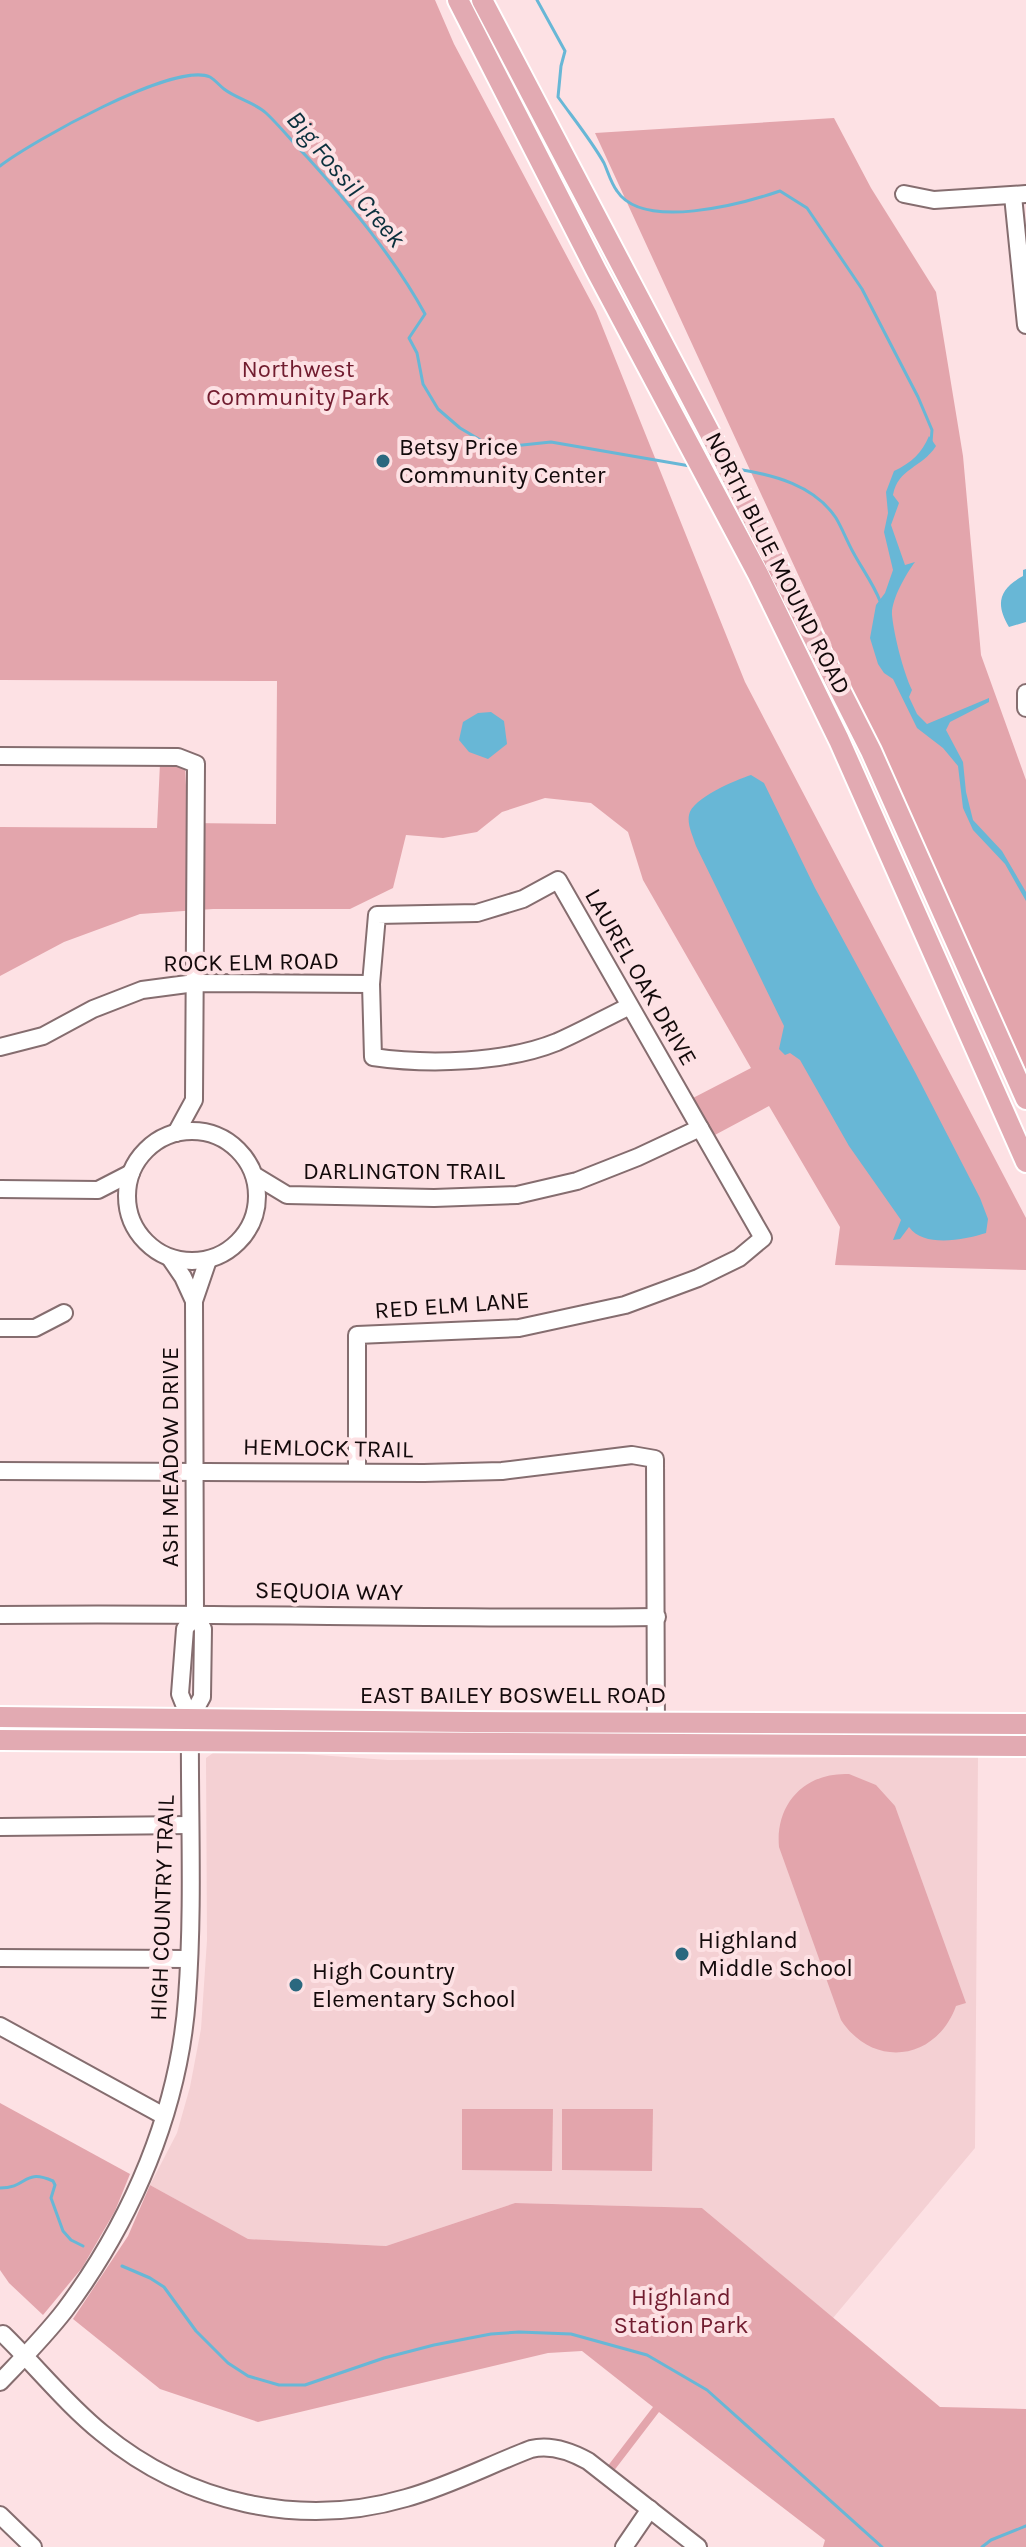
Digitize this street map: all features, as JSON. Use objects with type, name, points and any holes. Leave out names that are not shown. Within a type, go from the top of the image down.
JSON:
[{"type":"main road","name":"NORTH BLUE MOUND ROAD","points":[[458,0],[596,270],[726,512],[845,754],[1026,1162]]},
{"type":"main road","name":"NORTH BLUE MOUND ROAD","points":[[482,0],[714,441],[871,751],[1026,1099]]},
{"type":"main road","name":"EAST BAILEY BOSWELL ROAD","points":[[0,1717],[400,1721],[468,1732],[656,1744],[1026,1746]]},
{"type":"main road","points":[[400,1721],[400,1743]]},
{"type":"main road","name":"EAST BAILEY BOSWELL ROAD","points":[[0,1740],[400,1743],[468,1732],[656,1722],[1026,1724]]},
{"type":"main road","points":[[724,1744],[727,1734],[734,1731],[782,1730],[797,1723]]},
{"type":"main road","points":[[800,1745],[829,1737],[879,1735],[884,1732],[884,1723]]},
{"type":"street","points":[[904,194],[934,200],[1020,195],[1026,325]]},
{"type":"street","points":[[1026,693],[1026,708]]},
{"type":"street","points":[[0,756],[178,757],[196,764],[194,1100],[211,1134]]},
{"type":"street","name":"LAUREL OAK DRIVE","points":[[371,984],[377,915],[477,913],[523,899],[558,880],[763,1238]]},
{"type":"street","name":"ROCK ELM ROAD","points":[[0,1047],[43,1036],[93,1009],[142,990],[195,983],[371,984]]},
{"type":"street","points":[[371,984],[373,1057],[381,1058],[430,1061],[495,1058],[554,1043],[630,1006]]},
{"type":"street","points":[[176,1133],[194,1100]]},
{"type":"street","name":"DARLINGTON TRAIL","points":[[254,1175],[287,1195],[434,1198],[517,1195],[577,1181],[700,1128]]},
{"type":"street","points":[[194,1131],[211,1134],[230,1142],[245,1156],[258,1188],[255,1216],[248,1231],[223,1254],[192,1262],[170,1258],[141,1237],[132,1222],[127,1205],[131,1173],[148,1148],[176,1133],[194,1131]]},
{"type":"street","points":[[98,1190],[131,1173]]},
{"type":"street","points":[[0,1189],[98,1190],[127,1205]]},
{"type":"street","name":"DARLINGTON TRAIL","points":[[255,1216],[287,1195]]},
{"type":"street","name":"RED ELM LANE","points":[[357,1472],[357,1335],[519,1328],[625,1305],[698,1278],[739,1258],[763,1238]]},
{"type":"street","name":"ASH MEADOW DRIVE","points":[[170,1258],[194,1301]]},
{"type":"street","name":"ASH MEADOW DRIVE","points":[[190,1719],[202,1697],[203,1629],[195,1613],[194,1301],[208,1260]]},
{"type":"street","points":[[0,1328],[35,1328],[64,1313]]},
{"type":"street","name":"HEMLOCK TRAIL","points":[[0,1471],[502,1471],[632,1455],[655,1459],[657,1617]]},
{"type":"street","name":"SEQUOIA WAY","points":[[0,1615],[195,1613],[657,1617]]},
{"type":"street","points":[[656,1744],[657,1617]]},
{"type":"street","name":"HIGH COUNTRY TRAIL","points":[[0,2382],[71,2301],[121,2223],[150,2159],[164,2116],[181,2046],[189,1959],[190,1719]]},
{"type":"street","points":[[0,1827],[190,1825]]},
{"type":"street","points":[[0,1958],[189,1959]]},
{"type":"street","points":[[0,2026],[164,2116]]},
{"type":"street","points":[[3,2334],[86,2419],[115,2443],[169,2477],[205,2493],[241,2503],[311,2511],[369,2507],[422,2493],[542,2447],[563,2450],[588,2461],[698,2547]]},
{"type":"street","points":[[624,2547],[650,2509]]},
{"type":"street","points":[[0,2515],[33,2547]]},
{"type":"shaded area","name":"Highland Middle School","points":[[220,1748],[388,1760],[978,1757],[975,2148],[833,2318],[702,2208],[515,2203],[386,2246],[247,2239],[150,2185],[177,2133],[201,2029],[207,1940],[206,1758]]},
{"type":"green space","name":"Northwest Community Park","points":[[0,0],[435,0],[454,44],[596,311],[745,682],[1026,1218],[1026,1270],[835,1265],[840,1227],[769,1106],[713,1136],[693,1098],[751,1068],[643,880],[628,832],[591,803],[545,798],[502,812],[477,832],[443,838],[406,835],[393,888],[350,909],[213,909],[140,914],[64,942],[0,976],[0,827],[157,828],[160,763],[185,767],[188,823],[276,824],[277,681],[0,680]]},
{"type":"green space","points":[[834,118],[871,188],[936,292],[963,456],[981,655],[1026,780],[1026,1070],[595,133]]},
{"type":"green space","points":[[849,1774],[876,1785],[895,1806],[966,2003],[956,2006],[947,2024],[934,2038],[919,2048],[903,2052],[886,2052],[870,2046],[854,2036],[841,2020],[779,1847],[782,1817],[796,1794],[819,1779]]},
{"type":"green space","points":[[0,2103],[130,2174],[115,2211],[82,2268],[43,2315],[9,2283],[0,2270]]},
{"type":"green space","points":[[462,2109],[553,2109],[552,2171],[462,2170]]},
{"type":"green space","points":[[562,2109],[653,2109],[652,2171],[562,2170]]},
{"type":"green space","name":"Highland Station Park","points":[[150,2185],[248,2239],[386,2246],[515,2203],[702,2208],[940,2407],[1026,2409],[1026,2547],[823,2547],[825,2540],[659,2412],[613,2472],[607,2467],[653,2407],[582,2351],[548,2353],[258,2422],[160,2389],[73,2319],[128,2236]]},
{"type":"water","points":[[929,436],[936,446],[905,473],[893,495],[899,503],[891,525],[905,565],[915,562],[894,602],[892,615],[895,632],[912,690],[909,697],[917,714],[927,724],[989,698],[989,702],[950,722],[946,730],[963,762],[973,820],[1002,851],[1026,892],[1026,901],[1005,864],[973,830],[963,808],[958,766],[943,748],[917,728],[893,679],[878,664],[870,638],[876,605],[885,593],[893,570],[884,532],[888,513],[886,492],[894,471],[915,457]]},
{"type":"water","points":[[1026,569],[1026,622],[1009,627],[1002,611],[1002,598]]},
{"type":"water","points":[[491,712],[504,721],[507,744],[488,759],[469,752],[459,740],[463,722],[478,713]]},
{"type":"water","points":[[751,775],[764,783],[815,888],[980,1198],[988,1219],[986,1233],[956,1240],[934,1240],[916,1234],[909,1227],[900,1239],[893,1240],[901,1220],[849,1146],[800,1060],[790,1053],[785,1055],[779,1049],[784,1026],[696,846],[689,823],[689,815],[698,802],[716,790]]},
{"type":"waterway","points":[[537,0],[565,51],[558,97],[599,154],[617,191],[630,203],[648,210],[670,212],[719,207],[780,191],[807,208],[862,289],[918,397],[932,430],[931,442]]},
{"type":"waterway","name":"Big Fossil Creek","points":[[0,166],[71,123],[136,92],[192,75],[210,77],[272,118],[386,252],[425,314],[409,338],[417,353],[423,384],[438,409],[460,428],[487,444],[504,447],[551,442],[690,466]]},
{"type":"waterway","name":"Big Fossil Creek","points":[[737,469],[792,483],[827,507],[880,601]]},
{"type":"waterway","points":[[0,2188],[36,2177],[53,2181],[55,2185],[51,2198],[63,2231],[83,2246]]},
{"type":"waterway","points":[[122,2266],[164,2287],[196,2331],[228,2363],[248,2376],[279,2385],[305,2385],[384,2358],[491,2334],[571,2334],[647,2355],[707,2390],[882,2547]]},
{"type":"waterway","points":[[982,2547],[991,2540],[1026,2526]]},
{"type":"place","name":"Betsy Price Community Center","points":[[383,461]]},
{"type":"place","name":"Highland Middle School","points":[[682,1954]]},
{"type":"place","name":"High Country Elementary School","points":[[296,1985]]}]
